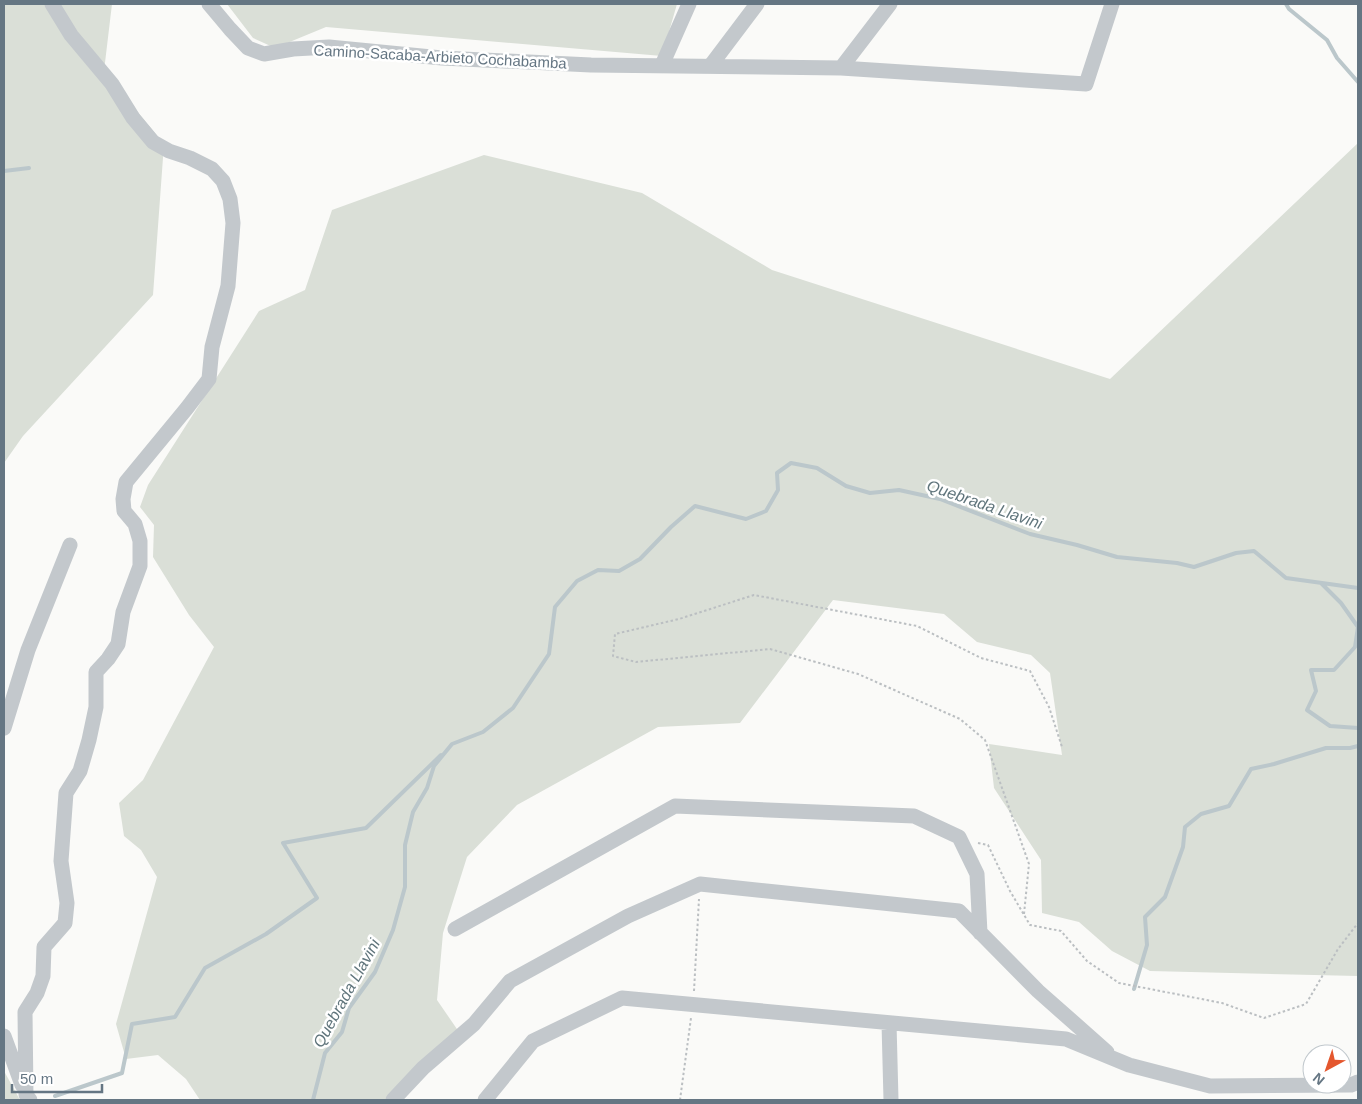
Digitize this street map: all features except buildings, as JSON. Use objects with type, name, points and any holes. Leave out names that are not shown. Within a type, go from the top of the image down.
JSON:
[{"type":"street","points":[[28,1098],[25,1012],[37,993],[43,976],[44,947],[64,923],[67,903],[61,861],[66,793],[80,772],[89,740],[96,707],[96,672],[118,644],[124,612],[140,566],[140,541],[135,524],[124,510],[123,499],[126,482],[188,408],[209,379],[212,348],[228,286],[233,223],[230,199],[222,181],[212,169],[152,142],[133,118],[112,84],[71,35],[52,4]]},
{"type":"street","name":"Camino-Sacaba-Arbieto Cochabamba","points":[[209,4],[248,48],[264,54],[293,49],[329,48],[442,58],[520,62],[606,66],[842,68],[1086,84],[1112,4]]},
{"type":"street","points":[[662,65],[689,4]]},
{"type":"street","points":[[711,66],[757,4]]},
{"type":"street","points":[[842,68],[890,4]]},
{"type":"street","points":[[4,728],[28,650],[70,545]]},
{"type":"street","points":[[455,929],[675,806],[914,816],[959,838],[977,874],[980,933]]},
{"type":"street","points":[[393,1100],[423,1068],[474,1024],[510,981],[628,916],[700,884],[959,911],[1038,991],[1116,1059]]},
{"type":"street","points":[[486,1100],[534,1041],[622,998],[1066,1039],[1129,1065],[1210,1086],[1350,1084],[1358,1082]]},
{"type":"street","points":[[889,1023],[891,1100]]},
{"type":"street","points":[[4,1036],[28,1098]]},
{"type":"path","points":[[1024,914],[1029,864],[986,740],[960,719],[858,674],[770,649],[636,662],[613,656],[615,634],[679,619],[754,595],[917,626],[981,658],[1030,671],[1049,707],[1062,747]]},
{"type":"path","points":[[959,838],[988,845],[1010,891],[1030,925],[1061,931],[1087,962],[1119,983],[1222,1004],[1264,1018],[1306,1004],[1338,949],[1358,924]]},
{"type":"shaded area","points":[[4,4],[112,4],[104,71],[164,144],[153,295],[23,436],[4,463]]},
{"type":"shaded area","points":[[227,4],[677,4],[662,56],[326,27],[275,48],[253,38]]},
{"type":"shaded area","points":[[1358,143],[1358,976],[1150,971],[1112,951],[1079,922],[1042,913],[1041,860],[994,788],[989,744],[1062,755],[1050,673],[1031,655],[977,642],[944,614],[833,600],[740,723],[658,727],[517,805],[467,857],[443,933],[437,1000],[459,1032],[392,1100],[200,1100],[186,1079],[158,1055],[126,1059],[116,1024],[157,877],[141,850],[124,836],[119,803],[143,780],[214,647],[189,615],[153,557],[154,525],[140,507],[148,485],[259,311],[305,290],[332,210],[484,155],[642,193],[772,270],[1110,379]]},
{"type":"shaded area","points":[[4,1071],[20,1100],[4,1100]]},
{"type":"waterway","points":[[1286,4],[1289,9],[1327,40],[1337,58],[1358,82]]},
{"type":"waterway","points":[[4,171],[29,168]]},
{"type":"waterway","name":"Quebrada Llavini","points":[[313,1100],[325,1053],[342,1032],[349,1008],[375,972],[393,930],[405,887],[405,845],[413,812],[427,788],[434,766],[452,744],[483,732],[513,708],[549,654],[555,607],[577,581],[598,570],[619,571],[640,559],[671,527],[695,506],[746,519],[766,511],[778,490],[777,473],[791,463],[817,468],[846,486],[870,493],[899,490],[940,499],[1030,534],[1117,557],[1177,563],[1194,567],[1236,553],[1254,551],[1286,578],[1358,588]]},
{"type":"waterway","points":[[1321,583],[1341,603],[1358,627],[1355,647],[1334,670],[1311,670],[1316,691],[1307,710],[1330,726],[1358,728]]},
{"type":"waterway","points":[[1134,989],[1147,945],[1145,917],[1165,897],[1183,847],[1185,827],[1201,814],[1229,806],[1251,769],[1326,748],[1358,746]]},
{"type":"waterway","points":[[55,1096],[122,1073],[132,1024],[175,1017],[205,968],[266,934],[317,898],[283,843],[366,828],[441,755]]}]
